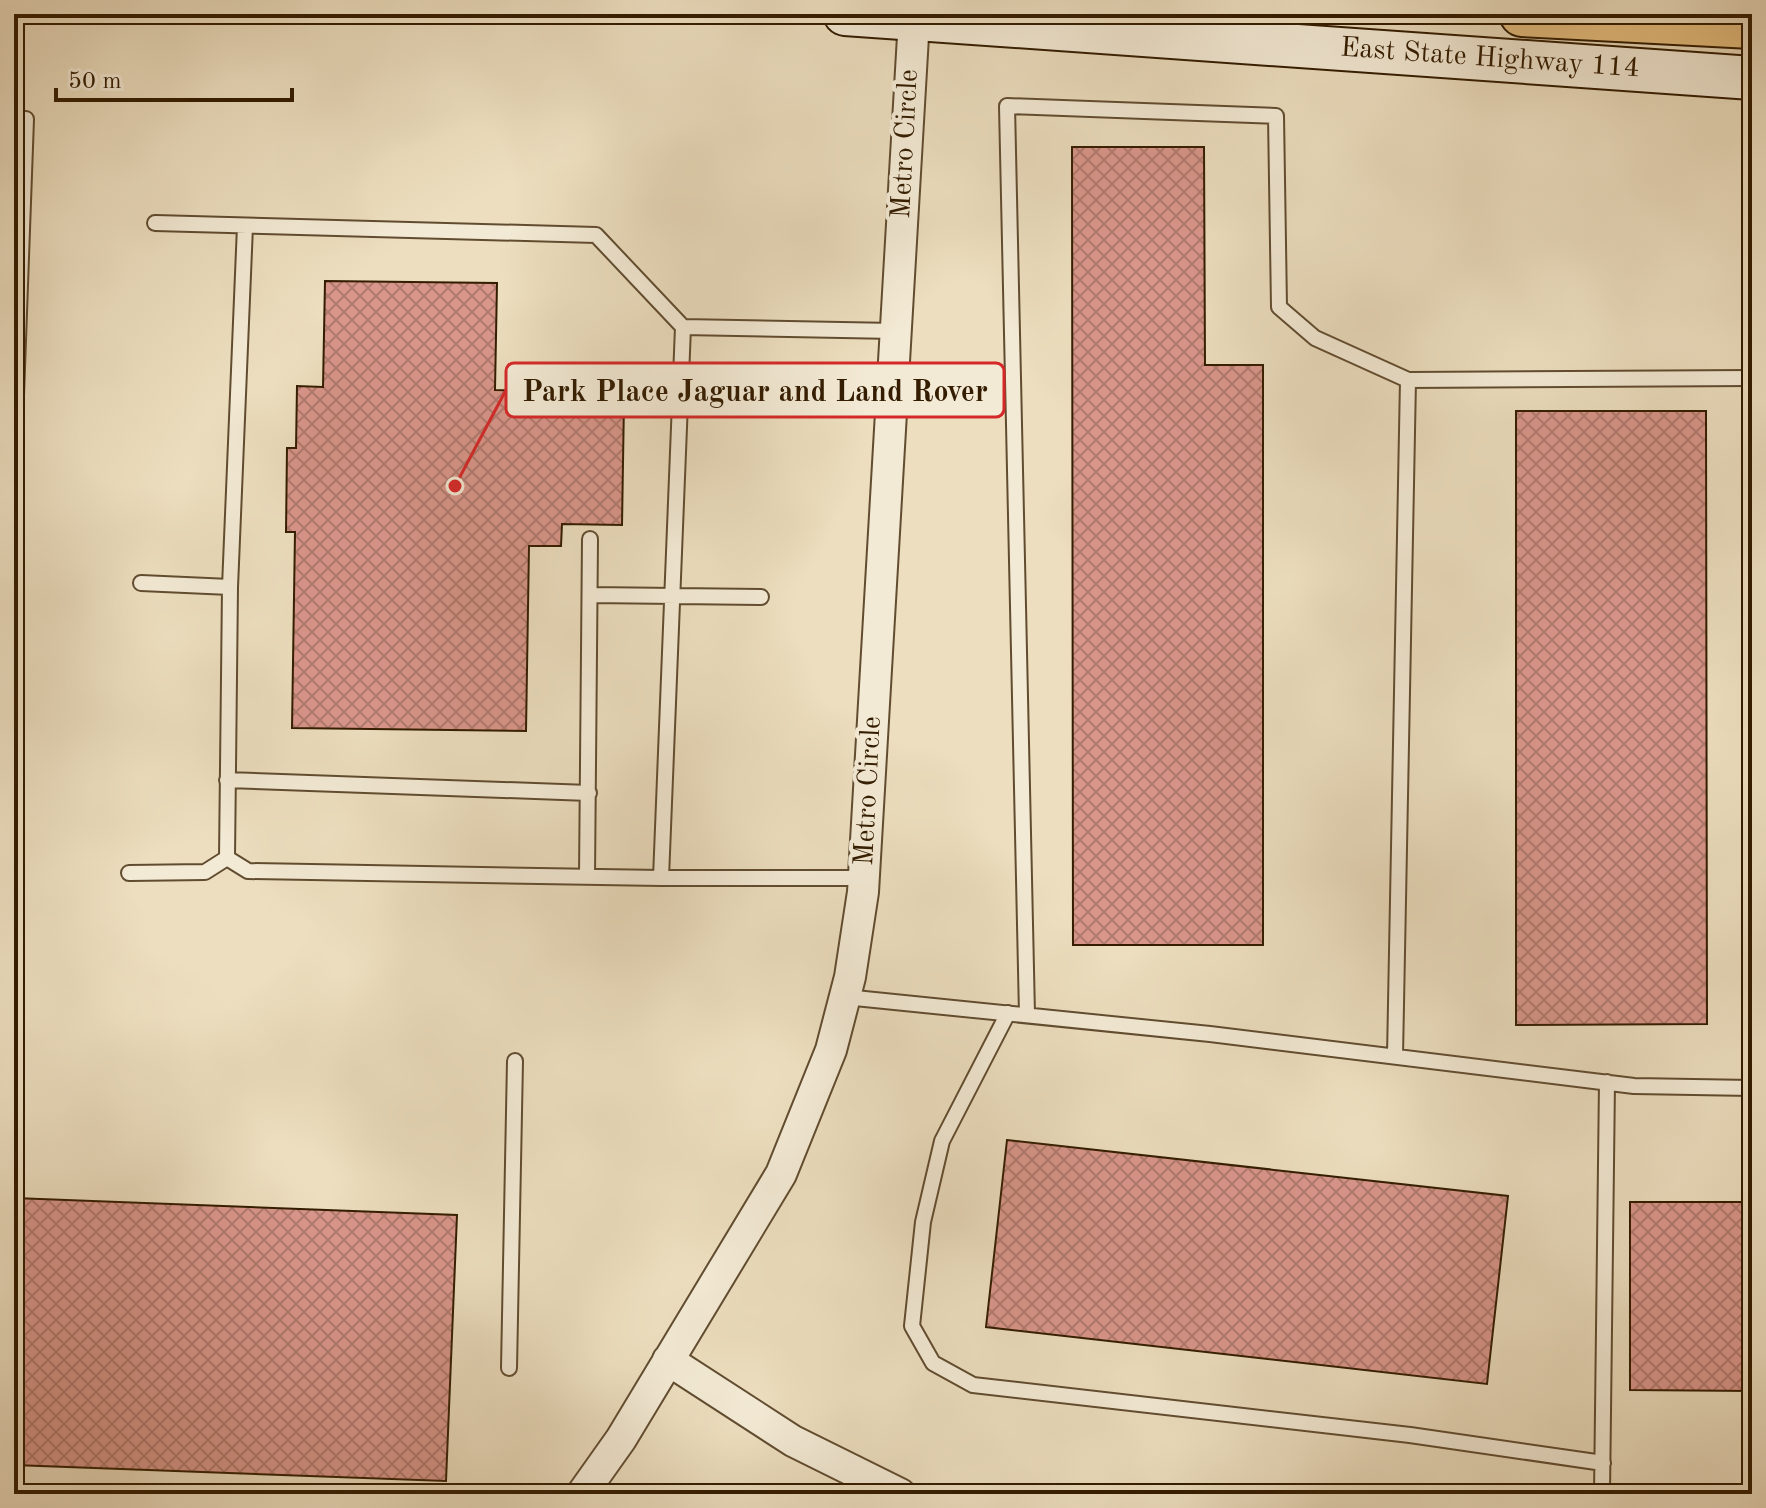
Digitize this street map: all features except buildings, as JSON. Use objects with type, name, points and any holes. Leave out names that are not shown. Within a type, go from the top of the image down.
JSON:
[{"type":"highway","points":[[1522,14],[1752,26]]},
{"type":"main road","name":"East State Highway 114","points":[[845,14],[1752,78]]},
{"type":"street","name":"Metro Circle","points":[[582,1494],[781,1174],[810,1109],[845,997],[864,878],[914,19]]},
{"type":"street","points":[[668,1360],[793,1441],[900,1494]]},
{"type":"lane","points":[[1027,1015],[1007,106],[1276,116],[1279,307],[1315,338],[1408,380],[1752,378]]},
{"type":"lane","points":[[14,119],[26,119],[18,214],[14,451]]},
{"type":"lane","points":[[155,223],[596,235],[683,327],[895,331]]},
{"type":"lane","points":[[227,858],[230,587],[245,226]]},
{"type":"lane","points":[[661,878],[683,327]]},
{"type":"lane","points":[[1395,1056],[1408,380]]},
{"type":"lane","points":[[587,876],[590,539]]},
{"type":"lane","points":[[141,583],[230,587]]},
{"type":"lane","points":[[591,595],[761,597]]},
{"type":"lane","points":[[227,780],[589,793]]},
{"type":"lane","points":[[227,858],[248,871],[864,878]]},
{"type":"lane","points":[[129,873],[205,872],[227,858]]},
{"type":"lane","points":[[845,997],[1607,1082],[1752,1088]]},
{"type":"lane","points":[[1008,1013],[942,1141],[923,1222],[912,1326],[933,1363],[973,1385],[1410,1435],[1603,1463]]},
{"type":"lane","points":[[509,1368],[515,1061]]},
{"type":"lane","points":[[1602,1494],[1607,1082]]},
{"type":"place","name":"Park Place Jaguar and Land Rover","points":[[455,486]]}]
